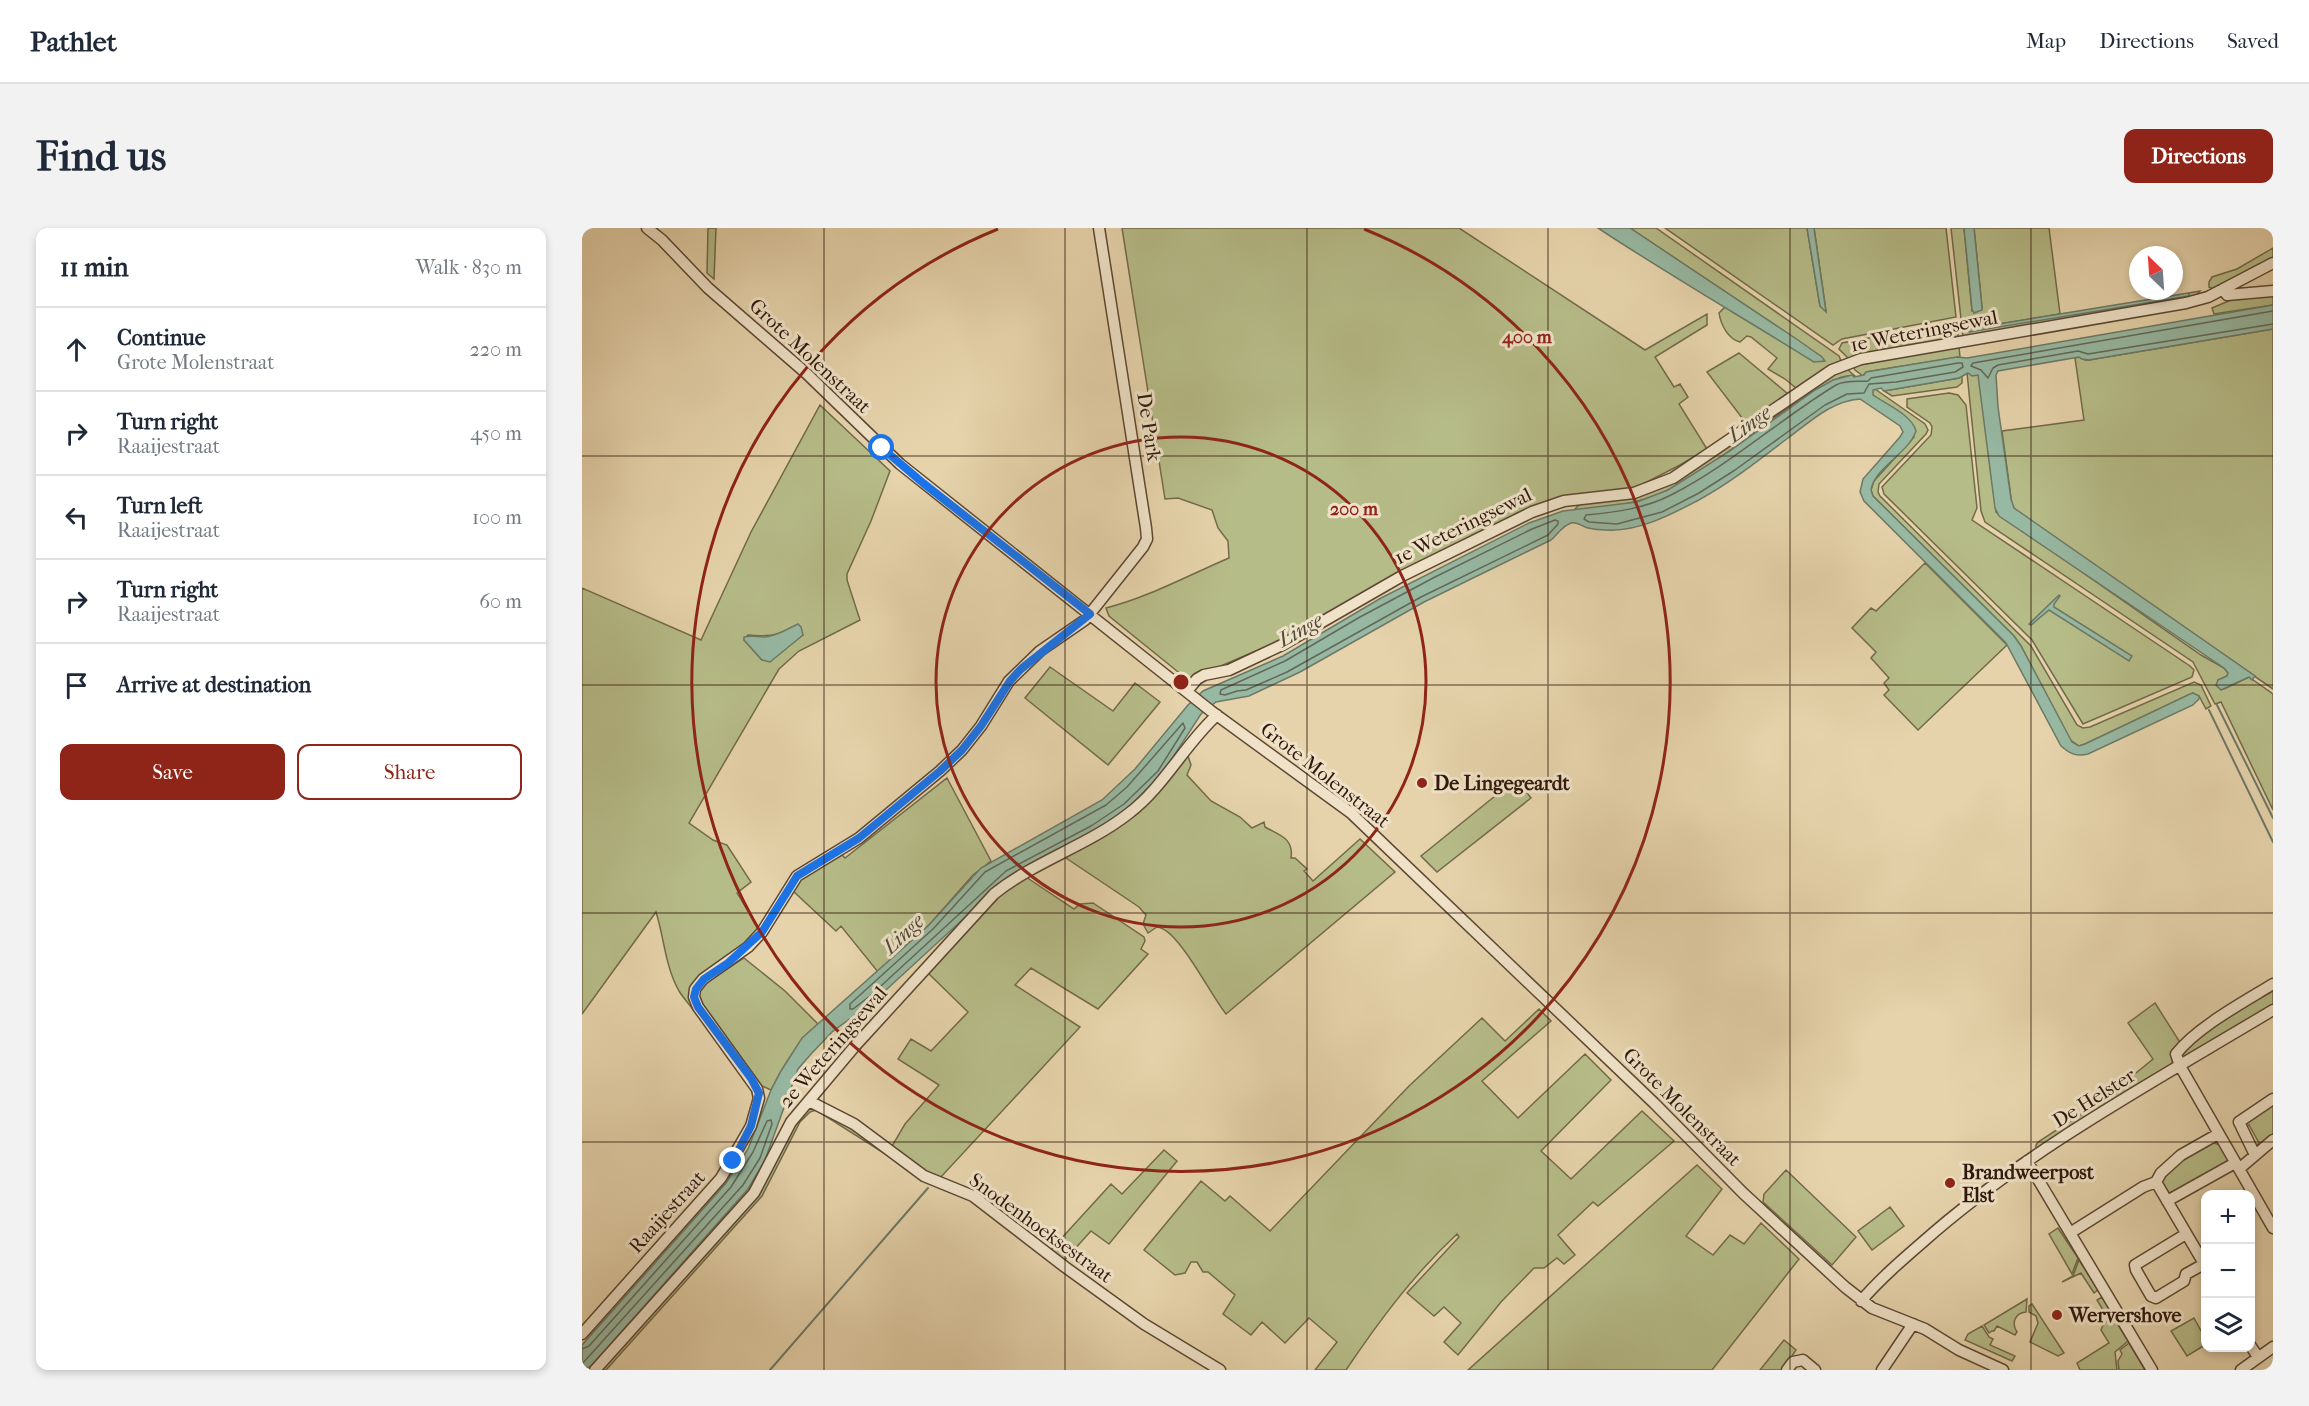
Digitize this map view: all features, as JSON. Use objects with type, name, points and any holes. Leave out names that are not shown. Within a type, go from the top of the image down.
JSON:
[{"type":"street","name":"Grote Molenstraat","points":[[647,228],[662,240],[708,288],[806,373],[900,464],[1214,713],[1351,813],[1654,1103],[1748,1198],[1861,1301],[1872,1308],[1925,1329],[1959,1350],[2003,1370]]},
{"type":"street","name":"De Park","points":[[1090,614],[1147,539],[1100,228]]},
{"type":"street","name":"1e Weteringsewal","points":[[1190,694],[1197,679],[1204,675],[1229,670],[1282,645],[1402,576],[1532,512],[1564,501],[1634,493],[1673,478],[1823,376],[1848,363],[2186,303],[2223,290],[2273,263]]},
{"type":"street","points":[[2223,290],[2227,295],[2273,291]]},
{"type":"street","name":"Raaijestraat","points":[[582,1334],[721,1178],[751,1126],[759,1098],[758,1089],[698,1007],[694,997],[696,989],[704,979],[741,952],[762,932],[797,876],[859,838],[940,771],[962,750],[981,726],[1010,681],[1021,669],[1090,614]]},
{"type":"street","name":"2e Weteringsewal","points":[[595,1370],[754,1193],[791,1122],[863,1038],[994,894],[1011,881],[1097,834],[1148,798],[1214,713]]},
{"type":"street","points":[[2273,984],[2217,1019],[2181,1047],[2176,1054],[2180,1066],[2273,1228]]},
{"type":"street","name":"De Helster","points":[[1861,1301],[1875,1285],[1951,1217],[2027,1161],[2273,1010]]},
{"type":"street","points":[[2255,1155],[2239,1122],[2273,1099]]},
{"type":"street","name":"Snodenhoeksestraat","points":[[809,1101],[854,1124],[924,1176],[973,1196],[1144,1324],[1220,1370]]},
{"type":"street","points":[[2070,1233],[2143,1187],[2156,1182],[2161,1173],[2181,1155],[2218,1134]]},
{"type":"street","points":[[2167,1201],[2237,1166],[2273,1140]]},
{"type":"street","points":[[2027,1161],[2152,1370]]},
{"type":"street","points":[[2156,1182],[2201,1260]]},
{"type":"street","points":[[2186,1234],[2136,1265],[2136,1270],[2151,1296],[2156,1298],[2184,1281],[2186,1274],[2201,1266]]},
{"type":"street","points":[[1882,1370],[1913,1324]]},
{"type":"street","points":[[2241,1370],[2273,1347]]},
{"type":"street","points":[[2254,1352],[2258,1358]]},
{"type":"street","points":[[1787,1370],[1794,1362],[1803,1360],[1815,1370]]},
{"type":"shaded area","points":[[708,228],[716,228],[714,279],[707,273]]},
{"type":"shaded area","points":[[1122,228],[1459,228],[1645,350],[1707,314],[1707,325],[1655,357],[1674,387],[1680,384],[1688,397],[1679,404],[1707,449],[1641,485],[1618,492],[1545,502],[1291,636],[1188,680],[1109,616],[1106,608],[1153,592],[1229,558],[1228,541],[1218,528],[1212,510],[1178,498],[1165,499]]},
{"type":"shaded area","points":[[1630,228],[1656,228],[1839,356],[1841,361],[1796,388],[1768,369],[1777,358],[1751,337],[1747,336],[1740,342],[1729,335],[1723,327],[1719,313],[1725,307],[1822,357]]},
{"type":"shaded area","points":[[1665,228],[1807,228],[1820,306],[1826,311],[1814,228],[1946,228],[1956,317],[1842,339],[1833,345]]},
{"type":"shaded area","points":[[1951,228],[1964,228],[1972,311],[1982,307],[1974,228],[2049,228],[2060,314],[1969,329],[2157,300],[2173,300],[1963,337]]},
{"type":"shaded area","points":[[2273,248],[2273,258],[2213,289],[2209,287],[2212,277],[2237,269]]},
{"type":"shaded area","points":[[2200,291],[2196,296],[2183,298],[2189,293]]},
{"type":"shaded area","points":[[2273,293],[2273,305],[2214,314],[2212,308],[2231,300]]},
{"type":"shaded area","points":[[1953,322],[1958,327],[1958,338],[1849,359],[1839,349],[1842,343]]},
{"type":"shaded area","points":[[2273,329],[2273,689],[2018,513],[2012,505],[2002,431],[2084,420],[2075,358],[2089,360]]},
{"type":"shaded area","points":[[1959,347],[1960,357],[1866,372],[1863,376],[1853,366]]},
{"type":"shaded area","points":[[1739,353],[1788,394],[1746,423],[1707,372]]},
{"type":"shaded area","points":[[1846,368],[1856,377],[1840,378],[1813,392],[1711,464],[1668,490],[1634,502],[1574,510],[1581,503],[1646,494],[1826,378]]},
{"type":"shaded area","points":[[1967,373],[1979,377],[1996,512],[2201,655],[2224,668],[2228,673],[2227,676],[2218,680],[2224,689],[2249,677],[2273,694],[2273,810],[2221,702],[2215,704],[2193,662],[1985,522],[1981,511]]},
{"type":"shaded area","points":[[1962,375],[1962,383],[1957,387],[1892,396],[1884,391],[1959,378]]},
{"type":"shaded area","points":[[1875,389],[1925,424],[1928,430],[1879,484],[1880,496],[2031,646],[2077,725],[2083,728],[2090,727],[2194,682],[2201,685],[2211,706],[2206,709],[2199,696],[2193,693],[2085,744],[2079,746],[2069,739],[2014,636],[1873,496],[1871,490],[1874,481],[1914,437],[1909,421],[1873,395],[1871,392]]},
{"type":"shaded area","points":[[1949,393],[1958,395],[1966,405],[1977,508],[1972,520],[2190,666],[2194,670],[2192,677],[2083,724],[2032,640],[1884,494],[1882,487],[1931,435],[1930,423],[1907,407],[1907,399]]},
{"type":"shaded area","points":[[820,405],[890,471],[847,574],[860,620],[799,651],[779,669],[689,823],[713,840],[727,845],[751,882],[737,893],[760,930],[715,968],[692,1001],[696,1014],[674,981],[656,912],[582,1014],[582,588],[701,640],[751,532]],"holes":[[[792,627],[803,635],[762,660],[744,640],[748,635],[771,635]]]},
{"type":"shaded area","points":[[1925,563],[2007,645],[1918,730],[1884,695],[1889,690],[1884,683],[1889,678],[1871,658],[1876,652],[1852,628],[1871,608],[1876,611]]},
{"type":"shaded area","points":[[1050,667],[1113,711],[1135,683],[1160,702],[1108,765],[1025,698]]},
{"type":"shaded area","points":[[1188,756],[1191,765],[1187,775],[1211,801],[1240,817],[1252,828],[1264,822],[1265,827],[1288,842],[1291,858],[1295,858],[1307,869],[1304,871],[1313,881],[1360,839],[1395,872],[1226,1014],[1175,938],[1157,927],[1148,933],[1143,924],[1146,915],[1139,907],[1063,856]]},
{"type":"shaded area","points":[[947,778],[991,861],[973,875],[929,925],[878,972],[841,926],[836,931],[792,890],[798,879],[842,855],[845,858]]},
{"type":"shaded area","points":[[1516,779],[1531,798],[1437,872],[1421,856]]},
{"type":"shaded area","points":[[1026,877],[1074,909],[1080,904],[1093,903],[1144,937],[1145,941],[1141,949],[1148,954],[1098,1009],[1031,968],[1015,985],[1080,1027],[940,1178],[930,1175],[892,1146],[905,1124],[939,1085],[898,1059],[911,1039],[931,1051],[968,1012],[928,973],[999,896]]},
{"type":"shaded area","points":[[744,958],[785,991],[818,1024],[792,1055],[771,1090],[762,1086],[697,996],[699,988]]},
{"type":"shaded area","points":[[2273,987],[2273,1005],[2184,1059],[2180,1057],[2199,1036]]},
{"type":"shaded area","points":[[2155,1003],[2181,1044],[2173,1056],[2172,1066],[2036,1151],[2038,1142],[2103,1100],[2153,1059],[2128,1023]]},
{"type":"shaded area","points":[[1539,1009],[1551,1021],[1482,1081],[1518,1118],[1585,1054],[1611,1080],[1541,1151],[1571,1179],[1642,1111],[1674,1141],[1598,1206],[1593,1202],[1558,1235],[1575,1255],[1564,1264],[1557,1258],[1544,1268],[1534,1268],[1501,1302],[1458,1355],[1444,1342],[1461,1323],[1444,1307],[1434,1316],[1407,1293],[1459,1237],[1457,1234],[1426,1265],[1398,1299],[1346,1370],[1315,1370],[1337,1342],[1309,1318],[1285,1343],[1262,1322],[1251,1335],[1223,1314],[1235,1295],[1208,1272],[1203,1272],[1197,1262],[1191,1262],[1185,1273],[1175,1275],[1144,1250],[1201,1181],[1225,1201],[1230,1196],[1270,1231],[1409,1086],[1482,1018],[1505,1041]]},
{"type":"shaded area","points":[[2273,1103],[2273,1137],[2260,1148],[2255,1146],[2259,1143],[2249,1125],[2243,1127],[2244,1121]]},
{"type":"shaded area","points":[[810,1107],[830,1112],[840,1118],[890,1157],[816,1110],[810,1112],[800,1122],[762,1196],[606,1370],[600,1370],[757,1194],[786,1136]]},
{"type":"shaded area","points":[[2211,1142],[2220,1145],[2229,1160],[2169,1197],[2161,1183],[2162,1178],[2179,1162]]},
{"type":"shaded area","points":[[1164,1150],[1177,1161],[1109,1244],[1091,1231],[1062,1263],[1049,1252],[1111,1184],[1122,1194]]},
{"type":"shaded area","points":[[1697,1165],[1722,1189],[1686,1236],[1713,1255],[1730,1235],[1744,1244],[1761,1223],[1799,1259],[1712,1370],[1468,1370]]},
{"type":"shaded area","points":[[1786,1170],[1856,1237],[1832,1265],[1763,1202],[1764,1194]]},
{"type":"shaded area","points":[[1890,1207],[1904,1226],[1872,1250],[1858,1231]]},
{"type":"shaded area","points":[[2058,1228],[2078,1258],[2072,1274],[2049,1234]]},
{"type":"shaded area","points":[[2079,1260],[2098,1290],[2094,1293],[2081,1273],[2062,1282],[2073,1276]]},
{"type":"shaded area","points":[[2102,1297],[2128,1341],[2115,1352],[2117,1370],[2080,1370],[2077,1363],[2109,1343],[2101,1330],[2104,1323],[2109,1320],[2097,1300]]},
{"type":"shaded area","points":[[2027,1299],[2026,1312],[2019,1314],[2015,1319],[2014,1325],[2017,1332],[2015,1335],[1997,1326],[1989,1333],[1984,1325]]},
{"type":"shaded area","points":[[2032,1304],[2064,1353],[2058,1356],[2030,1342],[2038,1323],[2036,1316],[2029,1312],[2029,1306]]},
{"type":"shaded area","points":[[2194,1318],[2201,1331],[2201,1347],[2187,1356],[2171,1331]]},
{"type":"shaded area","points":[[1982,1326],[1993,1339],[1990,1345],[2015,1356],[2012,1361],[1965,1340],[1968,1334]]},
{"type":"shaded area","points":[[1784,1340],[1796,1350],[1783,1370],[1760,1370]]},
{"type":"shaded area","points":[[2129,1343],[2145,1370],[2119,1370],[2118,1361],[2122,1354],[2120,1350]]},
{"type":"water","points":[[1598,228],[1630,228],[1798,340],[1825,361],[1814,362]]},
{"type":"water","points":[[1807,228],[1814,228],[1826,312],[1820,306]]},
{"type":"water","points":[[1964,228],[1974,228],[1982,310],[1974,313],[1972,309]]},
{"type":"water","points":[[2146,300],[2165,300],[1969,332],[1968,329]]},
{"type":"water","points":[[2273,305],[2273,329],[2089,360],[2079,357],[1998,371],[1996,375],[1998,407],[2014,508],[2255,676],[2252,680],[2249,677],[2221,690],[2216,685],[2218,680],[2227,676],[2228,673],[2224,668],[1999,516],[1995,508],[1978,375],[1972,376],[1968,373],[1959,378],[1884,391],[1881,388],[1873,390],[1873,395],[1904,415],[1914,425],[1916,431],[1906,446],[1878,475],[1871,490],[1873,496],[2014,636],[2072,742],[2079,746],[2085,744],[2190,694],[2199,696],[2199,699],[2193,705],[2088,754],[2077,755],[2067,751],[2061,746],[2006,643],[1864,501],[1860,492],[1863,479],[1900,437],[1903,432],[1900,426],[1860,399],[1830,408],[1721,487],[1676,512],[1653,522],[1618,530],[1592,529],[1576,523],[1568,524],[1551,540],[1424,602],[1300,672],[1249,696],[1216,702],[1201,714],[1162,774],[1127,809],[1094,831],[1010,876],[874,1001],[832,1032],[812,1053],[798,1069],[765,1160],[748,1189],[591,1366],[582,1370],[582,1345],[726,1183],[748,1149],[771,1090],[802,1038],[929,925],[981,868],[1102,800],[1135,769],[1188,705],[1203,691],[1283,656],[1381,598],[1529,523],[1563,511],[1637,502],[1668,490],[1730,451],[1815,390],[1833,380],[1852,375],[1854,377],[1864,375],[1866,372],[1957,357],[1967,358]]},
{"type":"water","points":[[2059,595],[2054,607],[2132,656],[2129,661],[2049,610],[2031,625],[2029,624]]},
{"type":"water","points":[[798,624],[803,635],[770,662],[762,660],[744,640],[747,636],[774,635]]},
{"type":"waterway","points":[[2217,705],[2273,818]]},
{"type":"waterway","points":[[2209,710],[2273,842]]},
{"type":"waterway","points":[[770,1370],[928,1188]]},
{"type":"place","name":"De Lingegeardt","points":[[1422,783]]},
{"type":"place","name":"Brandweerpost Elst","points":[[1950,1183]]},
{"type":"place","name":"Wervershove","points":[[2057,1315]]},
{"type":"route","points":[[733,1161],[751,1126],[759,1093],[751,1078],[698,1007],[694,997],[696,989],[704,979],[748,947],[762,932],[797,876],[859,838],[940,771],[962,750],[981,726],[1010,681],[1021,669],[1090,614],[882,448]]},
{"type":"water label","name":"Linge","points":[[1749,424]]},
{"type":"water label","name":"Linge","points":[[1300,630]]},
{"type":"water label","name":"Linge","points":[[903,934]]}]
